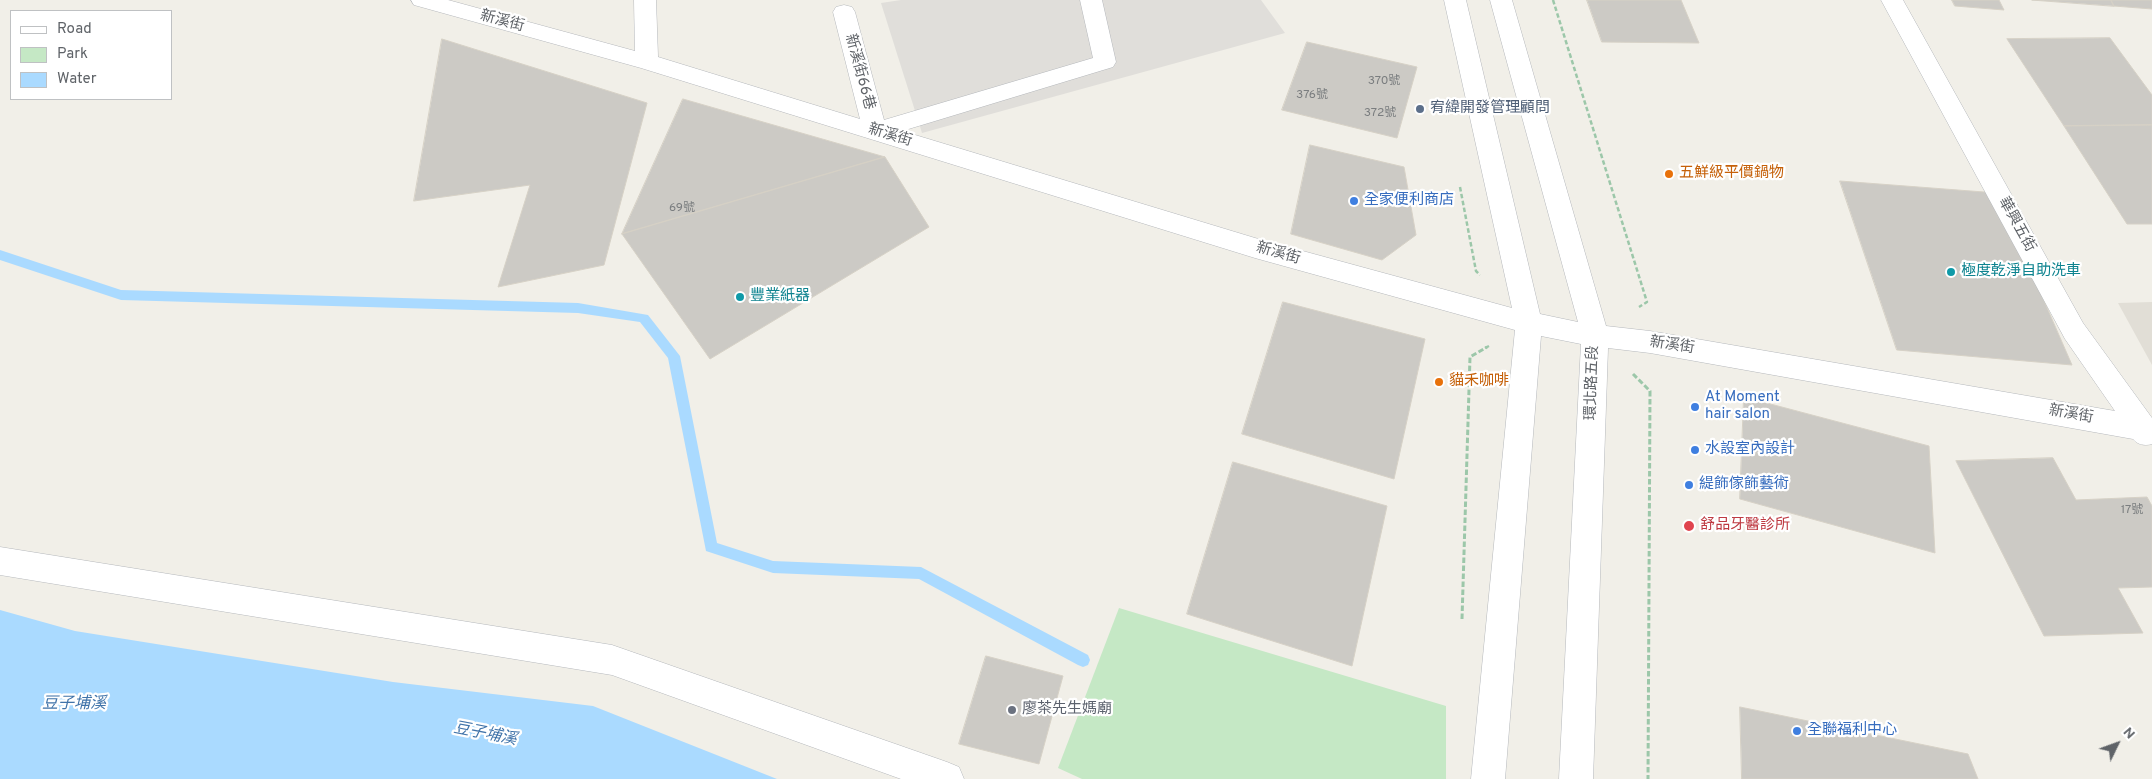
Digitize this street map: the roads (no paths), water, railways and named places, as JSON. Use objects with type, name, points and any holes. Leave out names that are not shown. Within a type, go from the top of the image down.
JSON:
[{"type":"street","name":"新溪街","points":[[422,0],[647,62],[1255,248],[1529,323],[1595,336],[1660,344],[2148,433]]},
{"type":"street","points":[[645,0],[647,62]]},
{"type":"street","points":[[875,131],[1105,62],[1091,0]]},
{"type":"street","points":[[1455,0],[1529,323],[1488,779]]},
{"type":"street","name":"環北路五段","points":[[1501,0],[1595,336],[1576,779]]},
{"type":"street","name":"華興五街","points":[[1892,0],[2074,331],[2148,433]]},
{"type":"street","name":"新溪街66巷","points":[[844,12],[875,131]]},
{"type":"street","points":[[0,561],[612,660],[947,779]]},
{"type":"water","name":"豆子埔溪","points":[[0,610],[75,631],[393,682],[593,706],[777,779],[0,779]]},
{"type":"waterway","points":[[0,255],[121,295],[578,308],[644,318],[674,356],[711,547],[773,567],[921,573],[1083,660]]},
{"type":"place","name":"宥緯開發管理顧問","points":[[1420,109]]},
{"type":"place","name":"五鮮級平價鍋物","points":[[1669,174]]},
{"type":"place","name":"全家便利商店","points":[[1354,201]]},
{"type":"place","name":"極度乾淨自助洗車","points":[[1951,272]]},
{"type":"place","name":"豐業紙器","points":[[740,297]]},
{"type":"place","name":"貓禾咖啡","points":[[1439,382]]},
{"type":"place","name":"At Moment hair salon","points":[[1695,407]]},
{"type":"place","name":"水設室內設計","points":[[1695,450]]},
{"type":"place","name":"緹飾傢飾藝術","points":[[1689,485]]},
{"type":"place","name":"舒品牙醫診所","points":[[1689,526]]},
{"type":"place","name":"廖茶先生媽廟","points":[[1012,710]]},
{"type":"place","name":"全聯福利中心","points":[[1797,731]]}]
